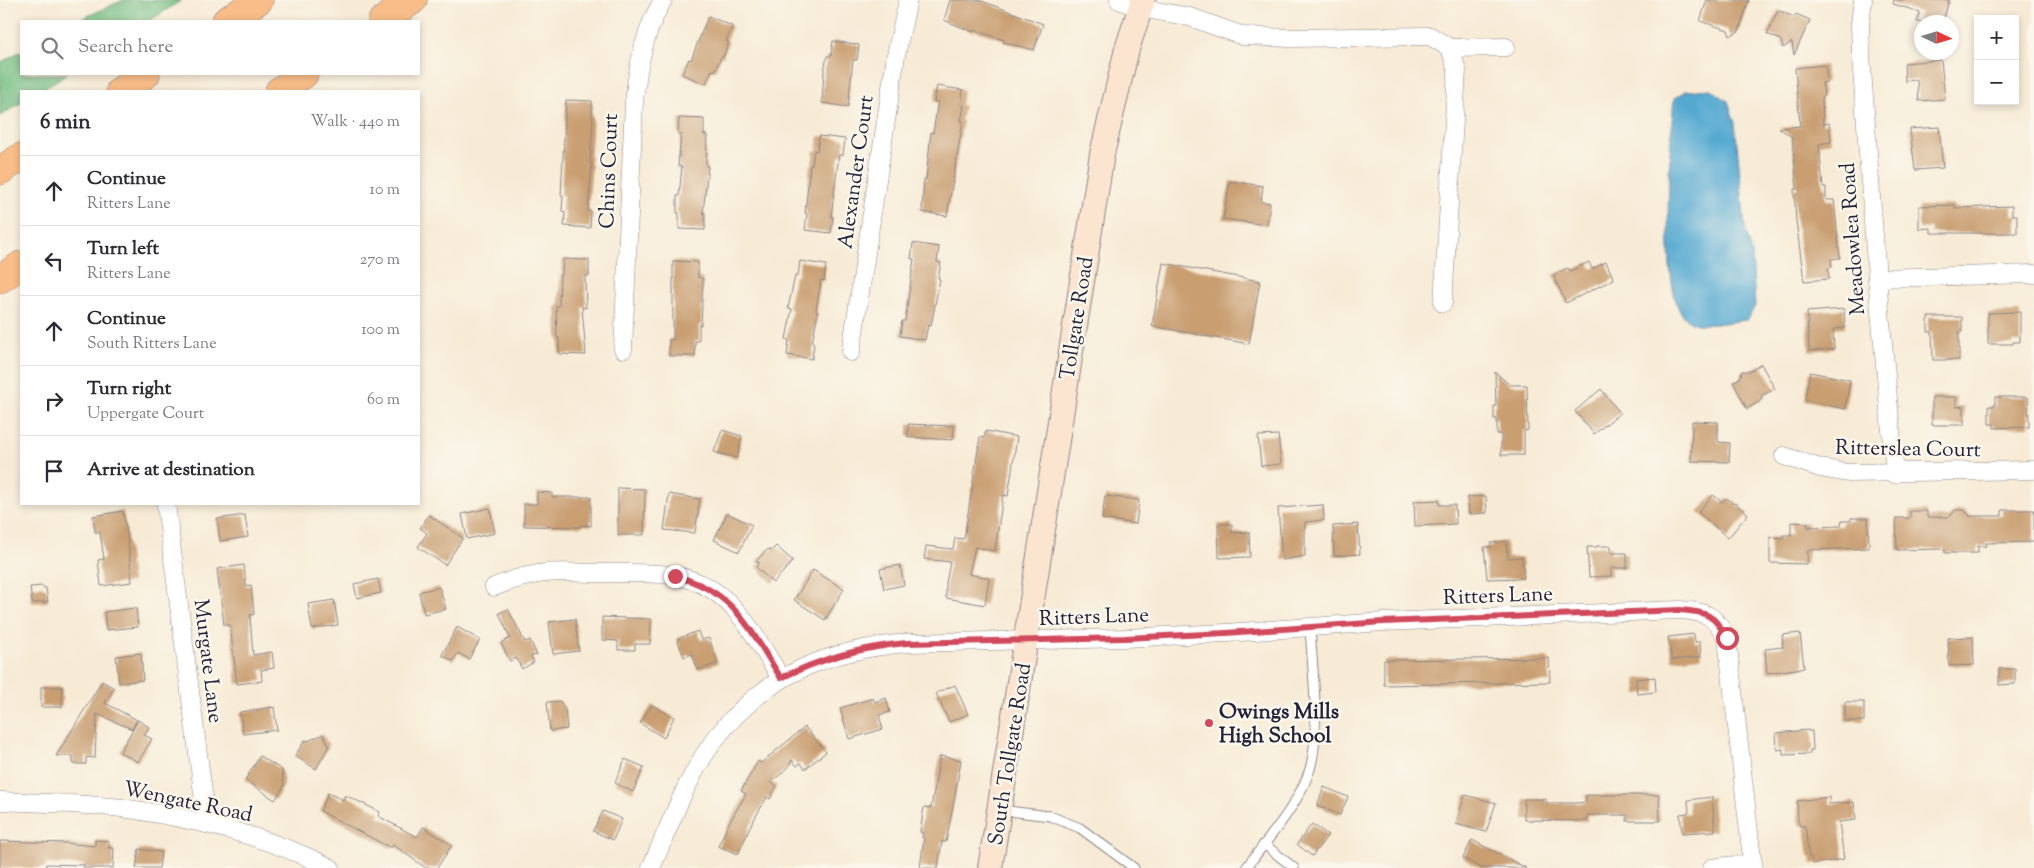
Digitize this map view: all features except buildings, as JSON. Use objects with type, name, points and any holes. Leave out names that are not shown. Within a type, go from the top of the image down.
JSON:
[{"type":"highway","points":[[228,20],[259,0]]},
{"type":"highway","points":[[383,20],[413,0]]},
{"type":"highway","points":[[122,90],[144,75]]},
{"type":"highway","points":[[280,90],[303,75]]},
{"type":"highway","points":[[0,171],[20,158]]},
{"type":"street","name":"Chins Court","points":[[623,349],[633,112],[637,68],[645,37],[663,0]]},
{"type":"street","name":"Alexander Court","points":[[851,352],[896,55],[908,0]]},
{"type":"street","name":"Meadowlea Road","points":[[1863,0],[1860,24],[1861,55],[1877,278],[1895,474]]},
{"type":"street","points":[[1134,3],[1190,17],[1243,36],[1290,38],[1430,36],[1450,48],[1506,47]]},
{"type":"street","name":"Tollgate Road","points":[[1027,640],[1102,154],[1134,3]]},
{"type":"street","points":[[1443,303],[1457,70],[1450,48]]},
{"type":"street","points":[[1877,278],[2034,274]]},
{"type":"street","name":"Ritterslea Court","points":[[1784,456],[1820,468],[1848,473],[1895,474],[2034,470]]},
{"type":"street","name":"Murgate Lane","points":[[166,505],[207,824]]},
{"type":"street","points":[[494,587],[518,578],[546,573],[657,574],[693,580],[716,592],[726,600],[742,618],[781,678]]},
{"type":"street","name":"Ritters Lane","points":[[652,868],[684,794],[715,739],[738,715],[781,678],[826,659],[875,646],[907,643],[1226,633],[1383,622],[1680,610],[1700,612],[1712,616],[1720,625],[1727,638],[1753,866]]},
{"type":"street","name":"South Tollgate Road","points":[[990,868],[1027,640]]},
{"type":"street","name":"Wengate Road","points":[[0,801],[121,808],[162,814],[207,824],[265,841],[310,857],[331,868]]},
{"type":"street","points":[[1712,868],[1753,866]]},
{"type":"lane","points":[[1246,868],[1293,805],[1310,768],[1314,746],[1314,717],[1310,627]]},
{"type":"lane","points":[[1000,810],[1050,816],[1080,828],[1134,868]]},
{"type":"lane","points":[[1264,844],[1294,868]]},
{"type":"green space","points":[[123,0],[182,0],[151,20],[79,20]]},
{"type":"green space","points":[[20,52],[20,75],[65,75],[41,90],[20,90],[20,104],[0,116],[0,63]]},
{"type":"water","points":[[1711,89],[1728,101],[1735,123],[1745,227],[1752,253],[1755,306],[1747,320],[1698,324],[1689,321],[1682,314],[1675,299],[1671,274],[1668,211],[1670,145],[1674,99],[1686,91]]},
{"type":"place","name":"Owings Mills High School","points":[[1209,723]]},
{"type":"route","points":[[675,576],[693,580],[710,588],[726,600],[742,618],[781,678],[810,664],[842,653],[875,646],[907,643],[1125,638],[1383,622],[1680,610],[1700,612],[1712,616],[1720,625],[1727,638]]}]
